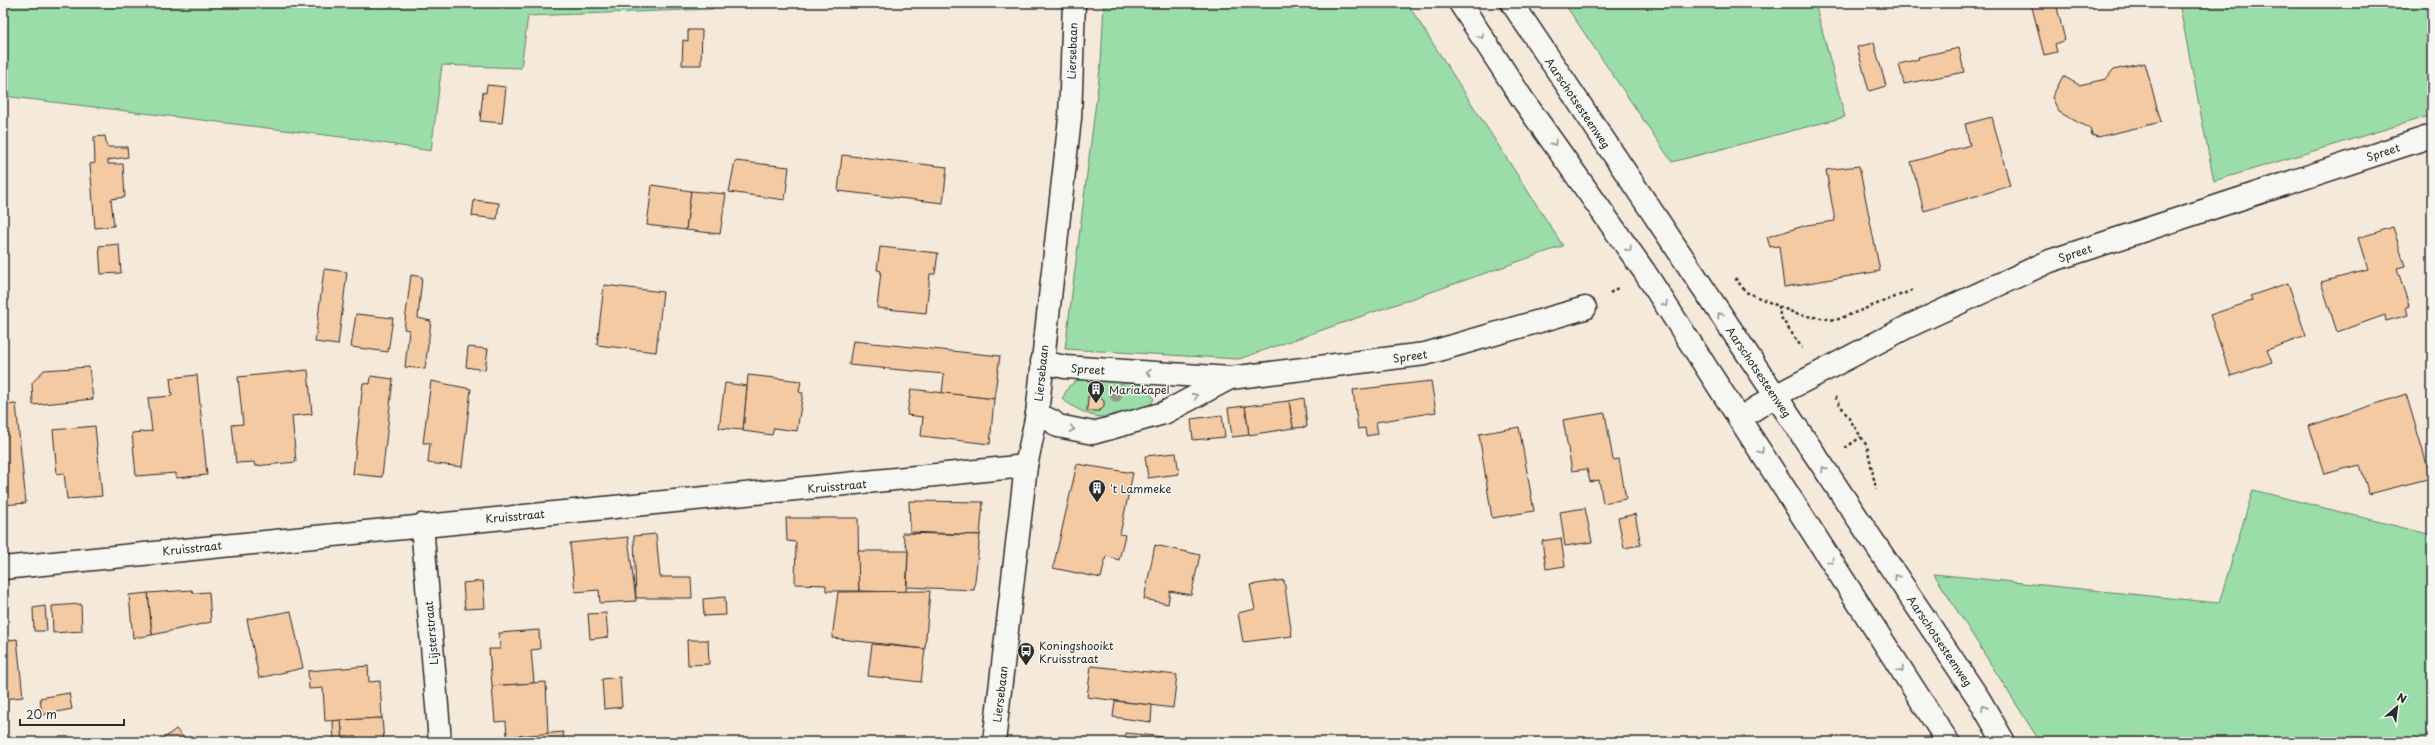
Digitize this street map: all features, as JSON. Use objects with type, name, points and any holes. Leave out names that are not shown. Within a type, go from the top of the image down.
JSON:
[{"type":"street","name":"Liersebaan","points":[[994,742],[1026,466],[1037,414],[1070,118],[1074,3]]},
{"type":"street","points":[[1460,3],[1523,100],[1644,271],[1948,742]]},
{"type":"street","name":"Aarschotsesteenweg","points":[[1512,3],[1979,699],[2004,742]]},
{"type":"street","name":"Spreet","points":[[1739,418],[1775,396],[1908,327],[2050,261],[2432,136]]},
{"type":"street","name":"Spreet","points":[[1042,362],[1065,367],[1230,378],[1425,354],[1585,308]]},
{"type":"street","name":"Spreet","points":[[1037,414],[1052,421],[1058,426],[1093,433],[1164,413],[1230,378]]},
{"type":"street","name":"Kruisstraat","points":[[3,568],[422,525],[876,483],[1026,466]]},
{"type":"street","name":"Lijsterstraat","points":[[422,525],[440,742]]},
{"type":"path","points":[[1732,275],[1746,292],[1799,315],[1836,320],[1918,288]]},
{"type":"path","points":[[1779,306],[1780,316],[1867,446],[1875,487],[1879,494]]},
{"type":"green space","points":[[3,3],[713,3],[713,9],[528,16],[521,68],[442,65],[431,151],[358,139],[3,96]]},
{"type":"green space","points":[[1104,3],[1407,3],[1563,246],[1239,359],[1065,349],[1101,62]]},
{"type":"green space","points":[[1564,3],[1815,3],[1845,117],[1672,162]]},
{"type":"green space","points":[[2179,3],[2432,3],[2432,115],[2214,181]]},
{"type":"green space","points":[[1084,376],[1103,376],[1124,379],[1142,386],[1149,391],[1154,399],[1150,406],[1124,414],[1105,417],[1086,413],[1075,408],[1062,399],[1069,386]]},
{"type":"green space","points":[[2253,490],[2432,535],[2432,742],[2040,742],[1934,574],[2219,603]]},
{"type":"building","points":[[2031,3],[2056,3],[2065,40],[2055,44],[2057,52],[2044,55]]},
{"type":"building","points":[[688,30],[702,30],[701,65],[682,65],[683,40],[688,41]]},
{"type":"building","points":[[1874,43],[1886,86],[1869,91],[1857,47]]},
{"type":"building","points":[[1959,48],[1964,72],[1904,84],[1899,64],[1919,59],[1918,57]]},
{"type":"building","points":[[2145,63],[2161,122],[2098,137],[2092,135],[2090,129],[2059,112],[2052,97],[2063,76],[2079,85],[2106,79],[2113,70]]},
{"type":"building","points":[[487,85],[506,87],[502,123],[480,121],[483,92],[486,93]]},
{"type":"building","points":[[1992,117],[2010,186],[1924,211],[1911,162],[1970,145],[1965,124]]},
{"type":"building","points":[[105,136],[107,147],[127,147],[128,157],[108,160],[108,164],[123,164],[125,197],[111,199],[114,226],[95,228],[90,164],[95,163],[94,137]]},
{"type":"building","points":[[842,155],[947,167],[943,203],[838,191]]},
{"type":"building","points":[[735,161],[789,167],[785,200],[729,192]]},
{"type":"building","points":[[1859,166],[1880,271],[1784,287],[1779,246],[1770,247],[1767,237],[1807,225],[1835,221],[1826,170]]},
{"type":"building","points":[[652,185],[691,191],[686,230],[647,225]]},
{"type":"building","points":[[691,191],[726,194],[720,234],[686,230]]},
{"type":"building","points":[[474,200],[499,203],[497,219],[472,216]]},
{"type":"building","points":[[2393,227],[2405,266],[2397,268],[2409,306],[2406,307],[2408,315],[2386,321],[2385,315],[2337,332],[2321,282],[2368,270],[2358,238]]},
{"type":"building","points":[[119,244],[121,273],[101,274],[99,246]]},
{"type":"building","points":[[880,247],[938,253],[935,274],[930,274],[926,313],[877,308],[881,271],[877,270]]},
{"type":"building","points":[[324,269],[347,272],[338,345],[315,342]]},
{"type":"building","points":[[411,275],[422,277],[418,318],[431,321],[425,369],[405,367],[409,330],[404,329]]},
{"type":"building","points":[[2288,283],[2306,336],[2267,350],[2272,362],[2231,376],[2210,315],[2252,301],[2250,296]]},
{"type":"building","points":[[604,285],[663,292],[656,352],[597,345]]},
{"type":"building","points":[[356,314],[393,318],[388,352],[351,347]]},
{"type":"building","points":[[853,341],[1000,356],[994,399],[942,393],[944,374],[849,365]]},
{"type":"building","points":[[468,347],[488,349],[485,370],[466,367]]},
{"type":"building","points":[[89,367],[93,399],[33,405],[32,383],[44,370]]},
{"type":"building","points":[[308,370],[312,414],[292,416],[296,462],[255,466],[254,462],[236,463],[232,425],[243,424],[238,377]]},
{"type":"building","points":[[197,375],[207,475],[176,478],[176,473],[136,476],[132,433],[152,431],[148,398],[172,396],[170,378]]},
{"type":"building","points":[[748,375],[801,381],[799,392],[803,393],[797,431],[774,428],[772,435],[743,431]]},
{"type":"building","points":[[371,376],[393,379],[382,477],[353,474],[363,383],[370,384]]},
{"type":"building","points":[[431,381],[471,389],[462,467],[428,463],[430,443],[423,443]]},
{"type":"building","points":[[1431,381],[1436,412],[1376,422],[1378,434],[1366,436],[1365,428],[1358,429],[1353,390]]},
{"type":"building","points":[[725,383],[747,386],[743,430],[719,428]]},
{"type":"building","points":[[911,389],[994,399],[990,444],[921,436],[923,417],[907,415]]},
{"type":"building","points":[[2406,394],[2431,478],[2369,494],[2360,465],[2324,474],[2309,426]]},
{"type":"building","name":"Mariakapel","points":[[1088,396],[1099,397],[1104,401],[1104,407],[1099,411],[1087,411]]},
{"type":"building","points":[[1304,398],[1307,427],[1293,428],[1289,401]]},
{"type":"building","points":[[1289,401],[1293,428],[1249,435],[1245,406]]},
{"type":"building","points":[[16,404],[26,503],[3,505],[3,405]]},
{"type":"building","points":[[1245,406],[1249,435],[1232,437],[1228,408]]},
{"type":"building","points":[[1605,413],[1613,460],[1619,459],[1626,499],[1603,503],[1599,480],[1590,482],[1587,469],[1572,471],[1563,420]]},
{"type":"building","points":[[1222,415],[1225,437],[1193,440],[1191,419]]},
{"type":"building","points":[[95,426],[102,496],[67,499],[64,473],[57,474],[53,430]]},
{"type":"building","points":[[1519,427],[1534,511],[1492,518],[1479,434]]},
{"type":"building","points":[[1176,453],[1179,474],[1148,478],[1145,456]]},
{"type":"building","name":"'t Lammeke","points":[[1077,464],[1133,473],[1120,534],[1125,535],[1119,560],[1106,556],[1101,578],[1053,568]]},
{"type":"building","points":[[909,501],[983,502],[980,535],[910,532]]},
{"type":"building","points":[[1585,508],[1592,542],[1565,546],[1560,512]]},
{"type":"building","points":[[1635,514],[1641,545],[1624,548],[1618,518]]},
{"type":"building","points":[[786,518],[858,518],[859,591],[826,591],[826,585],[795,584],[796,542],[787,541]]},
{"type":"building","points":[[902,533],[980,535],[974,590],[907,587],[908,551]]},
{"type":"building","points":[[656,534],[660,577],[691,577],[692,598],[636,598],[634,536]]},
{"type":"building","points":[[628,537],[636,601],[600,603],[599,590],[575,592],[570,543]]},
{"type":"building","points":[[1561,538],[1565,566],[1546,569],[1542,541]]},
{"type":"building","points":[[1155,545],[1200,555],[1191,595],[1170,591],[1168,604],[1144,599]]},
{"type":"building","points":[[858,551],[908,551],[906,592],[859,591]]},
{"type":"building","points":[[1284,580],[1292,636],[1243,642],[1238,613],[1255,609],[1250,585]]},
{"type":"building","points":[[483,581],[485,608],[465,609],[463,583]]},
{"type":"building","points":[[192,590],[193,593],[209,592],[211,622],[152,635],[148,593]]},
{"type":"building","points":[[930,591],[925,649],[832,638],[838,592]]},
{"type":"building","points":[[148,593],[152,635],[133,638],[129,595]]},
{"type":"building","points":[[725,597],[726,615],[704,616],[703,599]]},
{"type":"building","points":[[81,604],[82,631],[53,633],[52,606]]},
{"type":"building","points":[[45,606],[47,631],[34,631],[33,608]]},
{"type":"building","points":[[291,611],[303,668],[259,678],[247,619]]},
{"type":"building","points":[[606,613],[608,637],[590,639],[588,614]]},
{"type":"building","points":[[539,630],[540,649],[531,650],[534,683],[492,686],[489,649],[500,649],[499,633]]},
{"type":"building","points":[[17,639],[23,697],[3,699],[3,641]]},
{"type":"building","points":[[687,640],[708,640],[709,664],[688,665]]},
{"type":"building","points":[[872,644],[925,649],[921,682],[868,676]]},
{"type":"building","points":[[368,666],[369,682],[380,681],[382,718],[325,721],[323,688],[309,689],[308,671]]},
{"type":"building","points":[[1091,666],[1177,675],[1173,708],[1087,697]]},
{"type":"building","points":[[620,677],[622,707],[604,709],[602,679]]},
{"type":"building","points":[[546,682],[548,734],[507,737],[506,721],[495,722],[492,686]]},
{"type":"building","points":[[69,693],[72,709],[42,715],[40,698]]},
{"type":"building","points":[[1115,701],[1152,705],[1151,722],[1113,717]]},
{"type":"building","points":[[382,718],[384,742],[343,742],[341,720]]},
{"type":"building","points":[[341,720],[343,742],[334,742],[333,721]]},
{"type":"building","points":[[176,729],[187,742],[159,742]]},
{"type":"building","points":[[563,732],[564,742],[508,742],[507,737]]},
{"type":"building","points":[[1126,733],[1174,738],[1174,742],[1125,742]]},
{"type":"place","name":"Mariakapel","points":[[1096,404]]},
{"type":"place","name":"'t Lammeke","points":[[1097,503]]},
{"type":"place","name":"Koningshooikt Kruisstraat","points":[[1026,666]]}]
